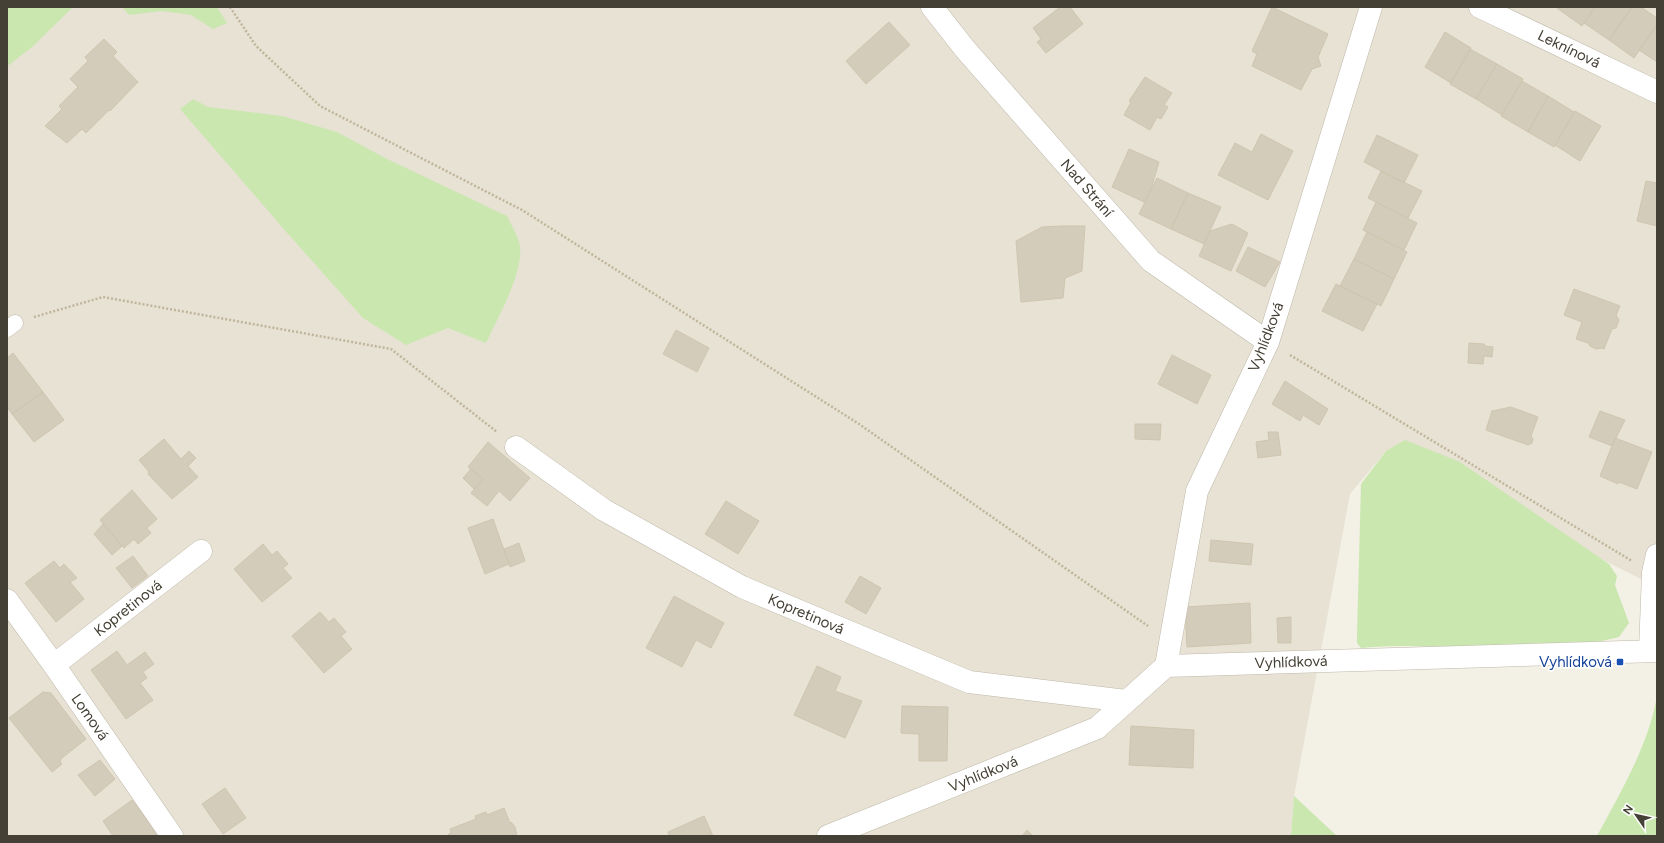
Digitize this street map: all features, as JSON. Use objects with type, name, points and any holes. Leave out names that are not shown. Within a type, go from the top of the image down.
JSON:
[{"type":"street","name":"Nad Strání","points":[[932,7],[965,48],[1151,261],[1268,342]]},
{"type":"street","name":"Vyhlídková","points":[[1166,666],[1197,491],[1268,342],[1371,7]]},
{"type":"street","name":"Leknínová","points":[[1480,7],[1657,92]]},
{"type":"street","name":"Kopretinová","points":[[516,447],[604,510],[742,587],[969,682],[1126,701]]},
{"type":"street","name":"Kopretinová","points":[[54,665],[201,551]]},
{"type":"street","points":[[1654,651],[1655,564]]},
{"type":"street","name":"Lomová","points":[[7,600],[54,665],[172,836]]},
{"type":"street","name":"Vyhlídková","points":[[828,836],[1097,728],[1166,666],[1654,651]]},
{"type":"path","points":[[230,7],[256,46],[320,106],[522,210],[859,424],[1170,641]]},
{"type":"path","points":[[11,326],[103,297],[391,349],[516,447]]},
{"type":"path","points":[[1268,342],[1655,564]]},
{"type":"shaded area","points":[[7,7],[1657,7],[1657,587],[1386,451],[1350,494],[1294,796],[1291,836],[7,836]]},
{"type":"green space","points":[[7,7],[73,7],[32,47],[9,65],[7,64]]},
{"type":"green space","points":[[122,7],[217,7],[227,23],[213,29],[191,15],[162,11],[129,15]]},
{"type":"green space","points":[[193,99],[208,107],[282,116],[337,132],[385,158],[507,216],[518,239],[520,258],[518,270],[508,296],[486,343],[448,328],[406,345],[363,318],[180,109]]},
{"type":"green space","points":[[1405,440],[1460,462],[1609,564],[1617,576],[1615,585],[1629,623],[1619,637],[1577,646],[1535,650],[1426,646],[1383,646],[1361,648],[1357,643],[1357,634],[1361,484],[1386,451]]},
{"type":"green space","points":[[1657,696],[1657,836],[1597,836],[1633,768],[1653,715]]},
{"type":"green space","points":[[1294,796],[1337,836],[1291,836]]},
{"type":"building","points":[[1060,7],[1070,7],[1083,24],[1046,53],[1037,42],[1041,39],[1033,28]]},
{"type":"building","points":[[1272,7],[1328,34],[1318,57],[1321,66],[1312,69],[1301,90],[1252,66],[1257,54],[1252,51]]},
{"type":"building","points":[[1595,7],[1582,26],[1557,8]]},
{"type":"building","points":[[1595,7],[1632,7],[1609,40],[1584,23]]},
{"type":"building","points":[[1632,7],[1641,7],[1657,18],[1657,25],[1634,58],[1609,40]]},
{"type":"building","points":[[889,22],[910,45],[866,84],[846,61]]},
{"type":"building","points":[[1657,25],[1657,62],[1639,50]]},
{"type":"building","points":[[1445,32],[1471,48],[1451,83],[1425,67]]},
{"type":"building","points":[[104,39],[117,52],[113,56],[138,82],[86,133],[82,129],[67,143],[45,126],[62,109],[59,106],[78,87],[70,79],[88,61],[85,57]]},
{"type":"building","points":[[1470,49],[1497,64],[1476,99],[1450,84]]},
{"type":"building","points":[[1497,64],[1523,79],[1502,115],[1476,99]]},
{"type":"building","points":[[1145,77],[1172,93],[1164,105],[1168,107],[1161,119],[1157,117],[1150,130],[1124,115],[1131,102],[1129,101]]},
{"type":"building","points":[[1522,81],[1548,96],[1528,132],[1501,116]]},
{"type":"building","points":[[1548,96],[1574,112],[1554,147],[1528,132]]},
{"type":"building","points":[[1575,111],[1601,126],[1580,161],[1555,145]]},
{"type":"building","points":[[1261,134],[1293,151],[1268,200],[1218,175],[1235,143],[1252,152]]},
{"type":"building","points":[[1377,135],[1418,155],[1404,183],[1364,162]]},
{"type":"building","points":[[1129,149],[1159,162],[1151,189],[1144,202],[1112,187]]},
{"type":"building","points":[[1381,171],[1422,191],[1408,218],[1368,198]]},
{"type":"building","points":[[1157,178],[1188,193],[1171,229],[1139,214]]},
{"type":"building","points":[[1646,181],[1657,183],[1657,226],[1637,221]]},
{"type":"building","points":[[1188,193],[1221,207],[1204,244],[1171,229]]},
{"type":"building","points":[[1376,202],[1417,223],[1404,250],[1363,230]]},
{"type":"building","points":[[1232,224],[1248,233],[1231,271],[1199,256],[1210,231]]},
{"type":"building","points":[[1085,226],[1082,271],[1065,278],[1063,298],[1021,302],[1016,241],[1042,227]]},
{"type":"building","points":[[1367,232],[1407,252],[1394,279],[1354,259]]},
{"type":"building","points":[[1248,247],[1280,262],[1265,287],[1236,271]]},
{"type":"building","points":[[1354,259],[1394,279],[1381,306],[1340,286]]},
{"type":"building","points":[[1336,284],[1377,304],[1363,331],[1322,311]]},
{"type":"building","points":[[1574,289],[1620,306],[1616,315],[1619,320],[1616,328],[1612,329],[1604,349],[1596,349],[1588,343],[1576,339],[1582,322],[1564,315]]},
{"type":"building","points":[[676,330],[709,348],[697,372],[663,354]]},
{"type":"building","points":[[1469,343],[1484,344],[1485,346],[1493,347],[1492,357],[1484,356],[1483,364],[1468,363]]},
{"type":"building","points":[[13,353],[43,392],[12,414],[7,407],[7,358]]},
{"type":"building","points":[[1172,355],[1211,375],[1197,404],[1158,384]]},
{"type":"building","points":[[1285,381],[1328,409],[1319,425],[1303,415],[1300,421],[1272,404]]},
{"type":"building","points":[[43,392],[64,420],[34,442],[12,414]]},
{"type":"building","points":[[1511,407],[1538,417],[1531,436],[1533,439],[1532,443],[1528,445],[1486,430],[1492,411]]},
{"type":"building","points":[[1600,411],[1625,420],[1612,446],[1589,437]]},
{"type":"building","points":[[1135,424],[1161,424],[1160,440],[1135,439]]},
{"type":"building","points":[[1268,432],[1278,432],[1281,455],[1258,458],[1256,442],[1269,440]]},
{"type":"building","points":[[1615,438],[1652,452],[1637,489],[1619,482],[1618,484],[1600,476]]},
{"type":"building","points":[[164,439],[181,459],[189,451],[196,458],[188,466],[198,477],[172,499],[148,474],[149,472],[139,460]]},
{"type":"building","points":[[488,442],[530,478],[510,501],[499,491],[487,506],[471,493],[483,479],[468,467]]},
{"type":"building","points":[[471,469],[483,479],[474,489],[463,478]]},
{"type":"building","points":[[132,490],[157,519],[147,528],[151,533],[138,544],[134,539],[124,548],[100,520]]},
{"type":"building","points":[[726,501],[759,521],[738,554],[705,534]]},
{"type":"building","points":[[493,519],[509,564],[485,574],[468,528]]},
{"type":"building","points":[[103,524],[122,546],[112,555],[94,534]]},
{"type":"building","points":[[1211,540],[1253,544],[1251,565],[1209,561]]},
{"type":"building","points":[[519,543],[525,561],[510,567],[504,549]]},
{"type":"building","points":[[263,544],[272,555],[277,551],[288,564],[283,568],[292,578],[262,602],[234,569]]},
{"type":"building","points":[[133,556],[148,576],[132,588],[116,568]]},
{"type":"building","points":[[54,561],[60,568],[64,564],[77,578],[70,582],[84,599],[56,622],[25,583]]},
{"type":"building","points":[[860,576],[881,588],[866,614],[845,602]]},
{"type":"building","points":[[674,596],[724,623],[711,648],[696,640],[682,667],[646,648]]},
{"type":"building","points":[[1250,603],[1251,643],[1187,647],[1185,607]]},
{"type":"building","points":[[320,612],[329,622],[334,618],[346,632],[341,636],[352,649],[324,673],[292,636]]},
{"type":"building","points":[[1291,617],[1291,643],[1278,643],[1277,618]]},
{"type":"building","points":[[117,651],[127,665],[145,652],[154,664],[143,672],[147,678],[140,683],[153,700],[126,719],[91,670]]},
{"type":"building","points":[[817,666],[841,677],[835,691],[862,701],[845,738],[794,715]]},
{"type":"building","points":[[43,692],[51,693],[86,739],[62,758],[60,761],[62,764],[52,772],[9,718]]},
{"type":"building","points":[[902,706],[948,707],[947,761],[919,761],[919,734],[901,733]]},
{"type":"building","points":[[1131,726],[1194,730],[1193,768],[1129,765]]},
{"type":"building","points":[[100,760],[115,779],[95,796],[78,775]]},
{"type":"building","points":[[225,788],[246,818],[223,834],[202,804]]},
{"type":"building","points":[[132,800],[159,836],[113,836],[103,821]]},
{"type":"building","points":[[504,808],[510,823],[511,822],[515,827],[517,836],[447,836],[451,832],[450,829],[476,819],[475,816],[486,812],[487,815]]},
{"type":"building","points":[[704,816],[713,836],[669,836],[668,832]]},
{"type":"building","points":[[1027,830],[1033,836],[1022,836]]},
{"type":"place","name":"Vyhlídková","points":[[1620,662]]}]
